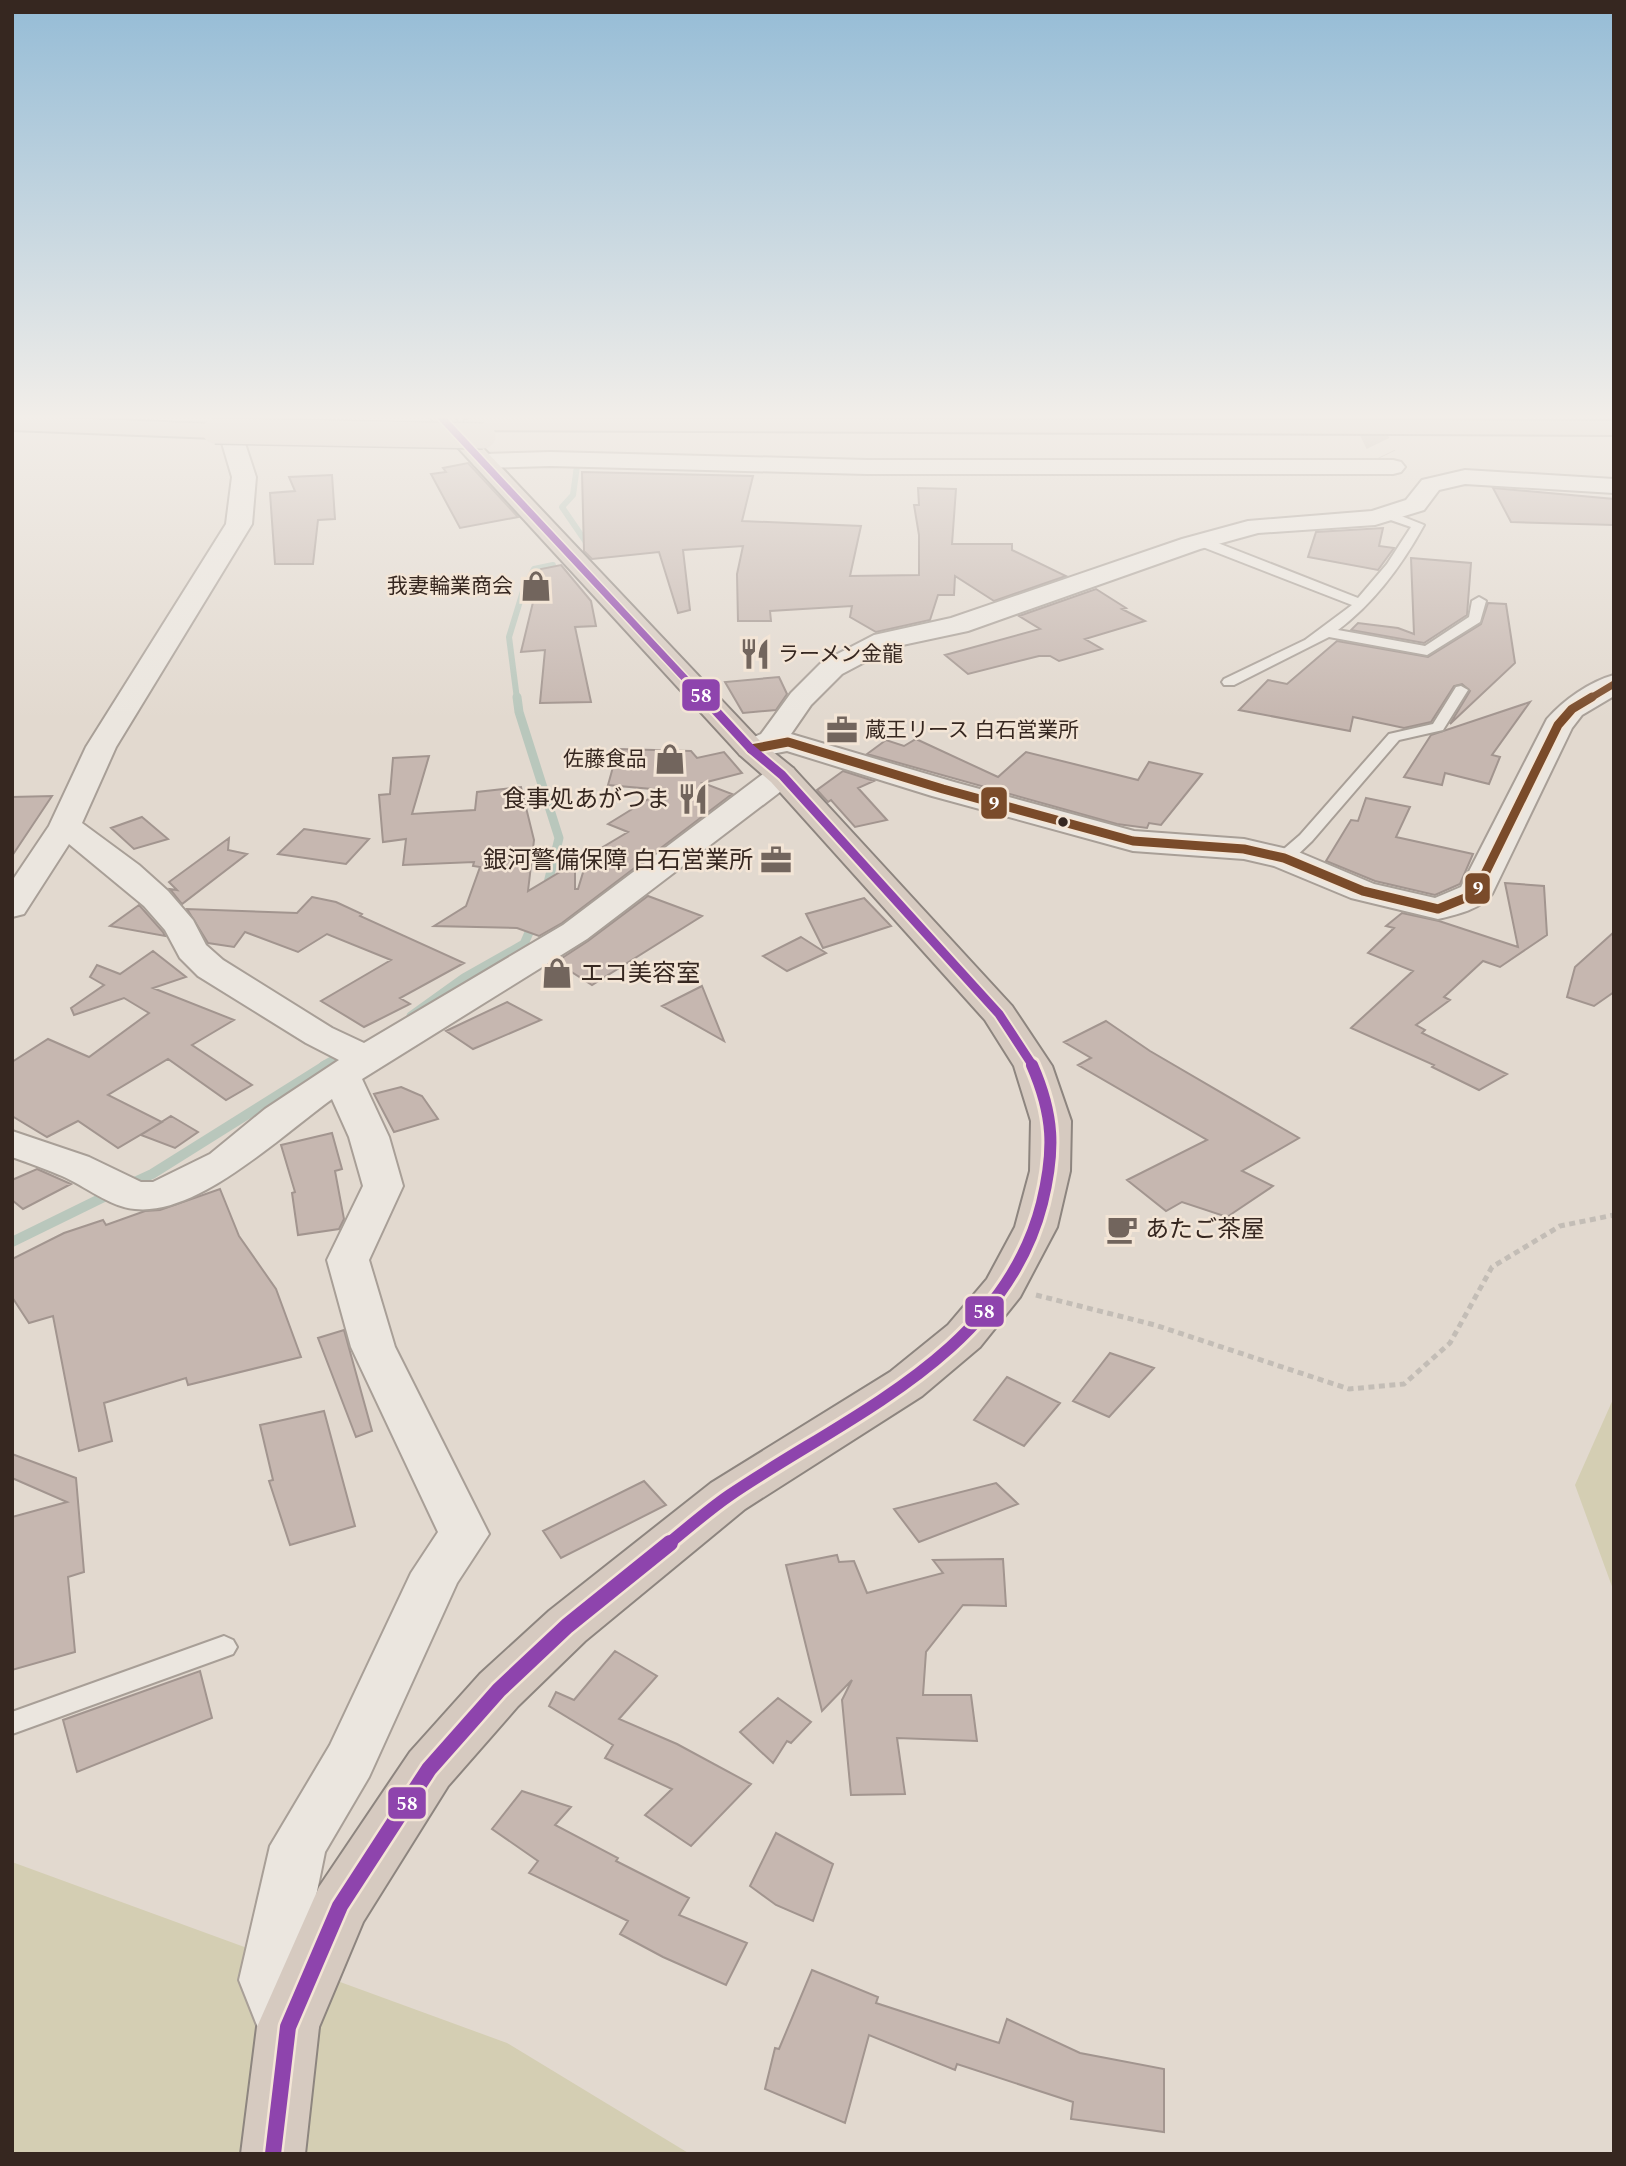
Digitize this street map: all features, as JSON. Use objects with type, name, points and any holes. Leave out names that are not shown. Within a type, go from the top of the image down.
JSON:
[{"type":"highway","points":[[273,2154],[288,2027],[340,1906],[429,1769],[499,1689],[567,1626],[729,1496],[906,1384],[964,1336],[1005,1287],[1036,1227],[1050,1171],[1051,1121],[1033,1066],[999,1013],[545,517]]},
{"type":"street","points":[[12,907],[65,826],[101,747],[239,524],[240,517]]},
{"type":"street","points":[[767,762],[772,740],[801,699],[832,668],[884,641],[958,625],[1200,541],[1256,526],[1378,517]]},
{"type":"street","points":[[12,1143],[75,1166],[120,1189],[160,1195],[224,1163],[349,1058],[575,932],[788,742],[956,793],[1133,841],[1244,849],[1284,858],[1363,891],[1438,909],[1475,894],[1558,725],[1572,709],[1614,684]]},
{"type":"street","points":[[65,826],[113,860],[183,929],[190,949],[235,987],[276,1008],[349,1058],[383,1186],[348,1260],[373,1347],[464,1534],[436,1573],[350,1760],[298,1846],[269,1980],[288,2027]]},
{"type":"lane","points":[[1229,682],[1300,649],[1336,625],[1359,603],[1402,555],[1418,525],[1395,517]]},
{"type":"lane","points":[[1200,541],[1359,603]]},
{"type":"lane","points":[[1325,632],[1427,651],[1475,619],[1479,601]]},
{"type":"lane","points":[[1284,858],[1306,838],[1395,737],[1438,727],[1461,690]]},
{"type":"lane","points":[[12,1723],[224,1647]]},
{"type":"path","points":[[1005,1287],[1155,1325],[1349,1389],[1404,1384],[1450,1343],[1492,1266],[1560,1226],[1614,1215]]},
{"type":"shaded area","points":[[1614,1397],[1614,1592],[1575,1485]]},
{"type":"shaded area","points":[[12,1862],[507,2043],[690,2154],[12,2154]]},
{"type":"building","points":[[272,517],[335,517],[318,520],[313,564],[275,564]]},
{"type":"building","points":[[454,517],[518,517],[460,528]]},
{"type":"building","points":[[583,517],[743,517],[742,521],[861,526],[850,576],[919,575],[916,517],[954,517],[952,544],[1012,544],[1012,550],[1066,576],[994,601],[955,576],[954,595],[938,595],[930,620],[876,632],[850,617],[852,606],[770,611],[771,621],[738,621],[737,574],[743,546],[683,550],[690,610],[678,613],[659,552],[592,559],[584,551]]},
{"type":"building","points":[[1508,517],[1614,517],[1614,525],[1511,522]]},
{"type":"building","points":[[1383,528],[1379,546],[1394,548],[1378,570],[1308,557],[1316,532]]},
{"type":"building","points":[[1411,558],[1471,563],[1467,615],[1424,643],[1351,630],[1358,623],[1398,628],[1414,634]]},
{"type":"building","points":[[561,565],[591,601],[596,626],[575,627],[591,702],[540,703],[545,650],[521,652],[541,569]]},
{"type":"building","points":[[1096,589],[1126,608],[1122,609],[1145,621],[1085,639],[1102,649],[1059,661],[1050,656],[1039,656],[968,674],[945,655],[1040,629],[1019,616]]},
{"type":"building","points":[[1488,603],[1506,604],[1515,663],[1450,724],[1470,691],[1462,684],[1454,686],[1431,722],[1404,728],[1353,717],[1350,731],[1239,710],[1268,680],[1287,684],[1337,641],[1428,657],[1481,624]]},
{"type":"building","points":[[779,677],[787,694],[776,710],[743,713],[725,682]]},
{"type":"building","points":[[1530,702],[1492,755],[1500,757],[1489,784],[1445,773],[1442,785],[1404,777],[1431,735]]},
{"type":"building","points":[[916,739],[998,777],[1026,752],[1138,780],[1149,762],[1202,774],[1161,825],[1149,823],[1147,828],[1117,824],[867,754],[886,740],[904,746]]},
{"type":"building","points":[[618,749],[691,751],[697,758],[724,752],[742,773],[703,783],[732,794],[562,923],[539,936],[517,928],[434,926],[466,906],[480,867],[473,866],[474,862],[403,865],[406,839],[383,842],[379,795],[390,794],[393,758],[429,756],[412,814],[475,810],[477,792],[521,787],[534,840],[528,891],[575,863],[575,889],[578,889],[588,856],[628,832],[608,824],[663,790],[608,785]]},
{"type":"building","points":[[843,771],[874,781],[858,788],[887,820],[855,827],[831,800],[828,802],[817,790]]},
{"type":"building","points":[[52,796],[12,856],[12,797]]},
{"type":"building","points":[[1366,798],[1410,807],[1396,837],[1473,854],[1460,884],[1435,895],[1375,881],[1326,861],[1351,820],[1358,821]]},
{"type":"building","points":[[142,817],[168,839],[134,849],[111,828]]},
{"type":"building","points":[[304,829],[369,839],[346,864],[278,854]]},
{"type":"building","points":[[229,838],[228,850],[247,854],[182,904],[170,889],[177,890],[169,882]]},
{"type":"building","points":[[1505,883],[1544,886],[1547,935],[1500,967],[1483,961],[1444,997],[1450,1000],[1416,1025],[1425,1030],[1422,1033],[1507,1074],[1479,1090],[1432,1067],[1434,1065],[1351,1028],[1413,971],[1368,953],[1394,928],[1386,926],[1402,913],[1439,921],[1518,947]]},
{"type":"building","points":[[648,896],[702,916],[592,985],[556,962],[588,941]]},
{"type":"building","points":[[312,897],[336,902],[362,914],[360,916],[464,963],[400,998],[410,1004],[364,1027],[321,1001],[391,960],[327,934],[298,952],[245,932],[234,947],[208,943],[187,909],[297,913]]},
{"type":"building","points":[[864,898],[891,926],[823,948],[806,914]]},
{"type":"building","points":[[139,905],[163,932],[165,936],[110,926]]},
{"type":"building","points":[[1614,932],[1614,992],[1594,1006],[1567,997],[1575,967]]},
{"type":"building","points":[[801,937],[826,953],[787,971],[763,956]]},
{"type":"building","points":[[153,951],[186,977],[153,988],[234,1020],[192,1045],[252,1085],[226,1100],[168,1059],[108,1095],[162,1122],[118,1148],[78,1121],[47,1137],[12,1116],[12,1062],[48,1039],[89,1057],[149,1013],[124,998],[74,1015],[71,1008],[104,985],[90,977],[97,965],[120,974]]},
{"type":"building","points":[[702,986],[724,1041],[662,1006]]},
{"type":"building","points":[[507,1002],[541,1020],[473,1049],[446,1031]]},
{"type":"building","points":[[1106,1021],[1150,1051],[1299,1138],[1242,1171],[1273,1186],[1227,1217],[1182,1202],[1166,1211],[1127,1180],[1207,1140],[1078,1065],[1091,1058],[1064,1042]]},
{"type":"building","points":[[401,1087],[422,1096],[438,1119],[394,1132],[374,1094]]},
{"type":"building","points":[[171,1116],[198,1132],[175,1148],[141,1135]]},
{"type":"building","points":[[332,1133],[342,1169],[335,1171],[344,1219],[339,1229],[298,1235],[292,1193],[295,1192],[281,1145]]},
{"type":"building","points":[[37,1169],[71,1184],[23,1209],[12,1200],[12,1180]]},
{"type":"building","points":[[220,1189],[239,1236],[276,1289],[301,1357],[188,1385],[186,1378],[104,1403],[112,1441],[79,1451],[53,1316],[29,1323],[12,1297],[12,1259],[64,1233],[103,1220],[106,1225],[145,1211],[160,1210]]},
{"type":"building","points":[[344,1330],[372,1431],[356,1437],[318,1338]]},
{"type":"building","points":[[1110,1353],[1154,1368],[1109,1417],[1073,1401]]},
{"type":"building","points":[[1007,1377],[1060,1403],[1024,1446],[974,1420]]},
{"type":"building","points":[[324,1411],[355,1526],[290,1545],[269,1481],[273,1480],[260,1425]]},
{"type":"building","points":[[12,1454],[76,1478],[84,1572],[68,1577],[75,1652],[12,1670],[12,1517],[67,1502],[12,1478]]},
{"type":"building","points":[[644,1481],[666,1505],[561,1558],[543,1531]]},
{"type":"building","points":[[996,1483],[1018,1504],[919,1542],[894,1509]]},
{"type":"building","points":[[837,1555],[839,1562],[854,1561],[867,1593],[943,1573],[933,1560],[1003,1559],[1006,1606],[963,1605],[926,1652],[923,1695],[971,1695],[977,1741],[897,1738],[905,1794],[851,1795],[842,1700],[852,1680],[822,1711],[786,1565]]},
{"type":"building","points":[[615,1651],[657,1676],[619,1719],[677,1744],[751,1784],[691,1846],[645,1815],[672,1789],[605,1758],[613,1745],[549,1706],[556,1692],[574,1700]]},
{"type":"building","points":[[200,1671],[212,1718],[77,1772],[63,1720]]},
{"type":"building","points":[[778,1698],[811,1722],[791,1743],[787,1741],[773,1763],[740,1732]]},
{"type":"building","points":[[522,1791],[571,1807],[555,1825],[618,1858],[616,1861],[689,1898],[679,1915],[747,1943],[726,1985],[620,1934],[628,1921],[529,1873],[538,1861],[492,1829]]},
{"type":"building","points":[[776,1833],[833,1864],[813,1921],[776,1905],[750,1886]]},
{"type":"building","points":[[812,1970],[878,1997],[876,2003],[999,2043],[1007,2019],[1080,2053],[1164,2069],[1164,2132],[1071,2119],[1073,2102],[957,2064],[955,2070],[869,2035],[845,2123],[765,2089],[775,2048],[779,2049]]},
{"type":"waterway","points":[[569,517],[590,548]]},
{"type":"waterway","points":[[517,699],[509,637],[524,588],[534,569],[553,565]]},
{"type":"waterway","points":[[517,697],[519,712],[559,838],[546,891]]},
{"type":"waterway","points":[[411,1016],[464,978],[524,944],[534,921]]},
{"type":"waterway","points":[[323,1066],[346,1053]]},
{"type":"waterway","points":[[126,1186],[152,1174],[326,1065]]},
{"type":"waterway","points":[[12,1242],[112,1193]]},
{"type":"transit line","name":"58","points":[[273,2154],[288,2027],[340,1906],[429,1769],[499,1690],[567,1626],[728,1496],[906,1384],[964,1336],[1005,1287],[1036,1227],[1050,1171],[1051,1121],[1033,1066],[999,1014],[782,775],[751,749],[534,517]]},
{"type":"transit line","name":"9","points":[[751,749],[788,742],[943,789],[1133,841],[1244,849],[1284,858],[1363,891],[1438,909],[1475,894],[1558,725],[1572,709],[1614,684]]},
{"type":"place","name":"我妻輪業商会","points":[[536,586]]},
{"type":"place","name":"ラーメン金龍","points":[[755,654]]},
{"type":"place","name":"蔵王リース 白石営業所","points":[[842,730]]},
{"type":"place","name":"佐藤食品","points":[[670,759]]},
{"type":"place","name":"食事処あがつま","points":[[693,799]]},
{"type":"place","name":"銀河警備保障 白石営業所","points":[[776,860]]},
{"type":"place","name":"エコ美容室","points":[[557,973]]},
{"type":"place","name":"あたご茶屋","points":[[1122,1229]]}]
